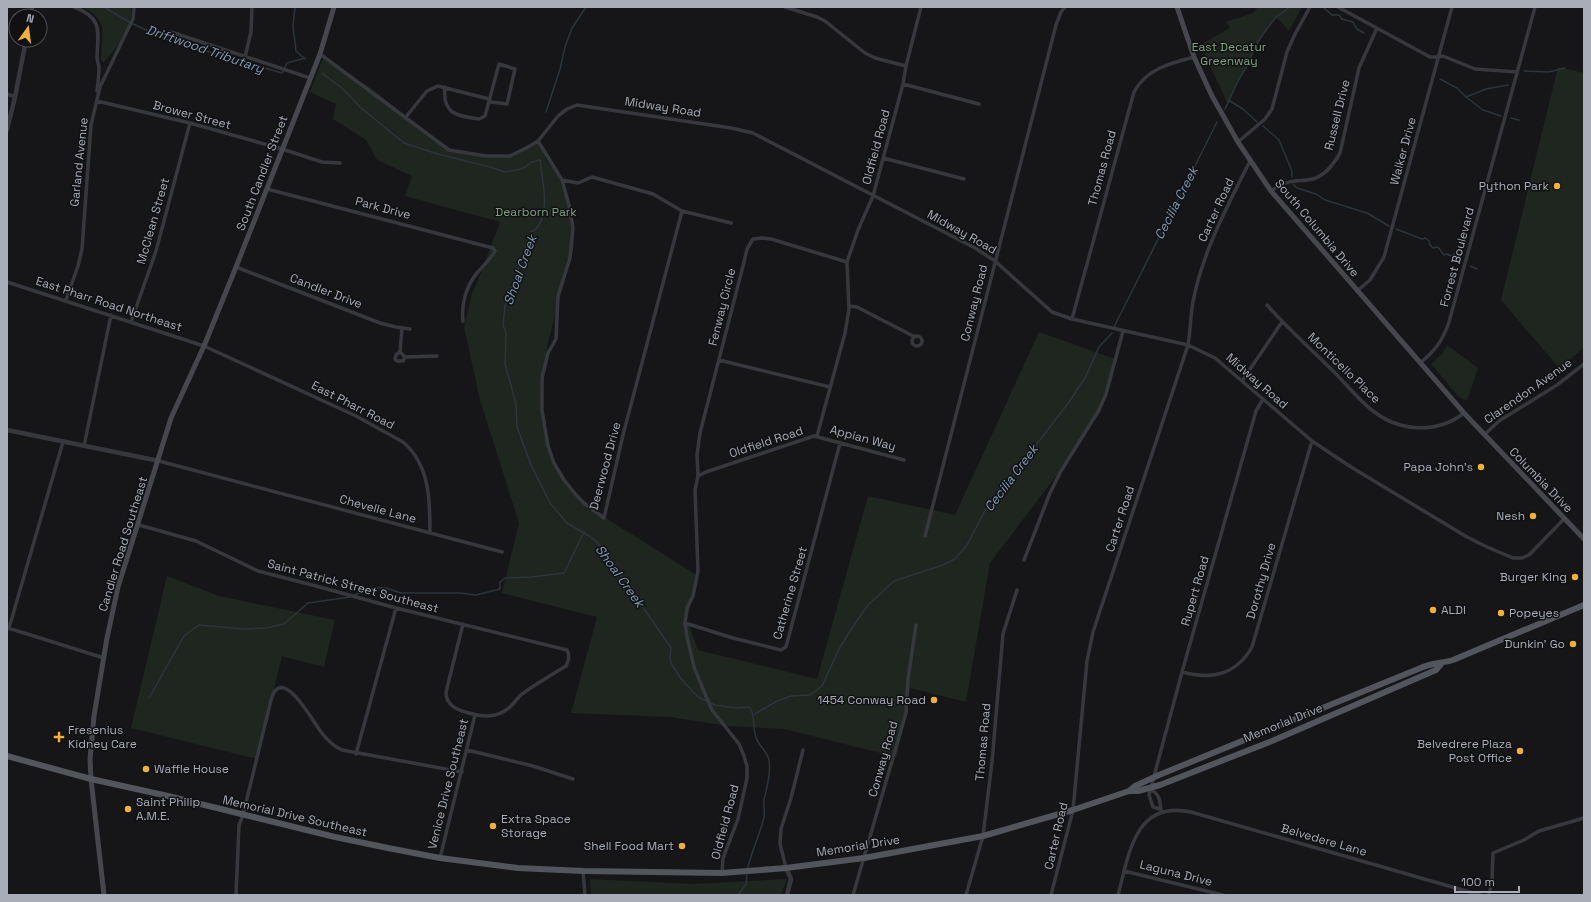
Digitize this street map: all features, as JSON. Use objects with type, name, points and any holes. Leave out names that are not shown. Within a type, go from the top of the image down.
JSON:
[{"type":"main road","name":"South Candler Street","points":[[204,346],[317,62],[334,7]]},
{"type":"main road","name":"South Columbia Drive","points":[[1177,7],[1194,57],[1212,96],[1238,142],[1271,191],[1484,435]]},
{"type":"main road","name":"Candler Road Southeast","points":[[104,895],[90,759],[94,716],[104,658],[118,588],[139,525],[171,418],[204,346]]},
{"type":"main road","name":"Columbia Drive","points":[[1484,435],[1584,539]]},
{"type":"main road","name":"Memorial Drive","points":[[1129,791],[1135,786],[1153,778],[1423,667],[1431,664],[1441,664],[1584,605]]},
{"type":"main road","name":"Memorial Drive","points":[[583,871],[722,873],[786,868],[864,858],[983,836],[1073,810],[1129,791],[1138,791],[1151,788],[1197,771],[1361,703],[1436,670],[1441,664]]},
{"type":"main road","name":"Memorial Drive Southeast","points":[[7,756],[91,779],[168,796],[335,837],[440,858],[518,868],[583,871]]},
{"type":"street","points":[[74,7],[90,14],[98,29],[99,48],[97,58],[99,67],[97,101]]},
{"type":"street","name":"Garland Avenue","points":[[66,300],[78,266],[82,249],[91,125],[100,87],[133,19],[134,7]]},
{"type":"street","points":[[245,57],[252,32],[252,7]]},
{"type":"street","points":[[785,7],[817,17],[865,53],[906,66]]},
{"type":"street","name":"Oldfield Road","points":[[722,873],[723,858],[738,819],[747,778],[744,756],[739,744],[718,718],[710,705],[689,648],[685,623],[688,608],[693,596],[698,571],[695,496],[698,476],[706,472],[817,436],[845,333],[849,306],[847,262],[858,230],[873,196],[903,84],[921,7]]},
{"type":"street","name":"Conway Road","points":[[925,536],[1056,25],[1061,12],[1065,7]]},
{"type":"street","points":[[1238,142],[1265,119],[1272,109],[1287,52],[1310,7]]},
{"type":"street","points":[[1338,7],[1430,57],[1443,56],[1475,69],[1517,72]]},
{"type":"street","name":"Walker Drive","points":[[1357,291],[1370,280],[1384,257],[1419,133],[1452,7]]},
{"type":"street","name":"Forrest Boulevard","points":[[1420,363],[1438,347],[1445,336],[1450,322],[1535,7]]},
{"type":"street","name":"Russell Drive","points":[[1271,191],[1281,184],[1316,178],[1323,174],[1333,164],[1340,152],[1359,68],[1377,28]]},
{"type":"street","points":[[171,32],[310,78]]},
{"type":"street","points":[[7,130],[24,48]]},
{"type":"street","name":"Midway Road","points":[[320,54],[349,74],[449,150],[486,156],[510,156],[528,148],[538,141],[558,116],[567,109],[577,105],[731,128],[753,133],[975,248],[995,261],[1052,312],[1072,319],[1196,348],[1215,358],[1312,442],[1467,537],[1513,558],[1522,558],[1529,555],[1564,519]]},
{"type":"street","name":"Thomas Road","points":[[1072,319],[1134,92],[1138,83],[1155,70],[1166,65],[1194,57]]},
{"type":"street","points":[[405,118],[427,91],[438,86],[445,87],[489,99],[491,102],[504,105],[508,100],[515,69],[499,64],[489,99],[485,116],[483,118],[479,119],[462,116],[452,112],[446,106],[444,98],[445,87]]},
{"type":"street","points":[[903,84],[979,104]]},
{"type":"street","points":[[7,94],[15,97]]},
{"type":"street","name":"Brower Street","points":[[97,101],[190,124],[282,149],[322,162],[340,163]]},
{"type":"street","name":"McClean Street","points":[[131,322],[156,251],[190,124]]},
{"type":"street","name":"Deerwood Drive","points":[[538,141],[562,180],[572,219],[572,247],[558,296],[556,339],[548,353],[542,378],[542,410],[548,446],[557,468],[564,480],[585,504],[604,518],[682,210]]},
{"type":"street","points":[[883,158],[964,179]]},
{"type":"street","name":"Carter Road","points":[[1051,895],[1073,810],[1087,661],[1093,632],[1188,346],[1194,298],[1204,260],[1216,231],[1250,161]]},
{"type":"street","points":[[562,180],[578,183],[592,177],[653,194],[682,210],[731,223]]},
{"type":"street","name":"Park Drive","points":[[267,188],[493,248],[495,251],[489,261],[473,279],[465,296],[462,311],[463,321]]},
{"type":"street","name":"Fenway Circle","points":[[698,476],[700,433],[747,249],[753,239],[762,238],[771,240],[847,262]]},
{"type":"street","name":"Candler Drive","points":[[236,267],[380,323],[410,329]]},
{"type":"street","name":"East Pharr Road Northeast","points":[[7,282],[204,346]]},
{"type":"street","name":"Monticello Place","points":[[1267,305],[1282,322],[1332,370],[1363,403],[1374,412],[1400,424],[1426,429],[1449,422],[1464,413]]},
{"type":"street","points":[[849,306],[857,307],[915,337]]},
{"type":"street","points":[[84,446],[111,315]]},
{"type":"street","points":[[1242,381],[1282,322]]},
{"type":"street","points":[[402,328],[400,352],[395,359],[397,361],[403,361],[405,357]]},
{"type":"street","points":[[1024,560],[1050,493],[1061,471],[1099,410],[1106,394],[1123,330]]},
{"type":"street","name":"East Pharr Road","points":[[204,346],[356,416],[403,442],[409,447],[416,457],[427,481],[430,507],[430,533]]},
{"type":"street","points":[[400,352],[405,357],[437,356]]},
{"type":"street","points":[[719,360],[830,387]]},
{"type":"street","name":"Clarendon Avenue","points":[[1484,435],[1499,421],[1557,385],[1584,364]]},
{"type":"street","name":"Rupert Road","points":[[1160,809],[1153,807],[1149,795],[1153,778],[1256,411],[1263,399]]},
{"type":"street","points":[[7,430],[158,461]]},
{"type":"street","name":"Appian Way","points":[[817,436],[840,444],[904,460]]},
{"type":"street","points":[[63,442],[8,628],[104,658]]},
{"type":"street","name":"Dorothy Drive","points":[[1182,672],[1193,675],[1207,676],[1219,674],[1230,670],[1241,662],[1252,647],[1312,442]]},
{"type":"street","name":"Catherine Street","points":[[685,623],[733,638],[781,650],[786,647],[840,444]]},
{"type":"street","name":"Chevelle Lane","points":[[158,461],[502,552]]},
{"type":"street","name":"Saint Patrick Street Southeast","points":[[139,525],[196,541],[258,571],[396,608],[567,650],[569,659],[566,666],[520,695],[512,705],[501,714],[490,716],[475,715]]},
{"type":"street","name":"Thomas Road","points":[[966,895],[983,836],[992,762],[1003,634],[1017,590]]},
{"type":"street","points":[[356,754],[396,608]]},
{"type":"street","points":[[463,624],[446,697],[453,706],[475,715]]},
{"type":"street","name":"Conway Road","points":[[853,895],[906,713],[908,680],[916,625]]},
{"type":"street","points":[[236,895],[239,825],[243,815],[274,691],[282,688],[289,691],[297,698],[330,743],[342,750],[356,754],[462,772]]},
{"type":"street","name":"Venice Drive Southeast","points":[[440,858],[475,715]]},
{"type":"street","points":[[467,750],[533,766],[573,778]]},
{"type":"street","points":[[787,895],[792,880],[786,868],[780,844],[781,829],[791,798],[803,750]]},
{"type":"street","name":"Rupert Road","points":[[1151,788],[1157,794],[1162,813]]},
{"type":"street","name":"Belvedere Lane","points":[[1162,813],[1175,810],[1191,812],[1480,895]]},
{"type":"street","points":[[1118,895],[1132,842],[1139,829],[1148,820],[1162,813]]},
{"type":"street","points":[[1488,895],[1492,881],[1494,853],[1545,829],[1584,818]]},
{"type":"street","points":[[583,871],[585,895]]},
{"type":"street","name":"Laguna Drive","points":[[1124,871],[1223,895]]},
{"type":"green space","points":[[83,7],[131,7],[131,15],[127,30],[119,44],[104,62],[101,61],[103,37],[101,25],[92,13]]},
{"type":"green space","name":"East Decatur Greenway","points":[[1258,7],[1302,7],[1289,31],[1276,17],[1271,22],[1253,50],[1250,61],[1239,79],[1228,104],[1200,45],[1230,28],[1226,22],[1253,13]]},
{"type":"green space","name":"Dearborn Park","points":[[323,58],[375,91],[414,123],[451,149],[482,157],[511,156],[540,142],[546,160],[555,170],[571,206],[574,246],[547,346],[541,409],[553,461],[578,496],[609,520],[698,576],[687,620],[698,650],[817,679],[868,496],[955,515],[1039,332],[1115,359],[1101,407],[1073,454],[990,563],[966,702],[910,688],[897,757],[784,729],[727,726],[671,717],[571,713],[597,617],[502,593],[519,523],[480,400],[464,327],[472,293],[500,222],[405,196],[412,176],[377,160],[366,140],[333,119],[336,104],[310,92]]},
{"type":"green space","name":"Python Park","points":[[1558,67],[1584,73],[1584,347],[1560,369],[1501,300]]},
{"type":"green space","points":[[1447,345],[1478,368],[1467,401],[1459,397],[1431,364],[1443,353]]},
{"type":"green space","points":[[167,576],[219,596],[335,620],[324,667],[282,656],[257,759],[131,728]]},
{"type":"green space","points":[[590,879],[693,884],[787,879],[781,895],[591,895]]},
{"type":"waterway","name":"Driftwood Tributary","points":[[104,7],[131,23],[168,40],[282,73],[287,63],[305,58]]},
{"type":"waterway","points":[[295,7],[293,26],[296,51],[305,59]]},
{"type":"waterway","name":"Shoal Creek","points":[[546,112],[572,28],[586,7]]},
{"type":"waterway","name":"Cecilia Creek","points":[[1225,109],[1239,79],[1250,61],[1253,50],[1263,34],[1276,17],[1290,7]]},
{"type":"waterway","points":[[1323,7],[1332,15],[1339,15],[1342,19],[1353,22],[1357,29],[1364,33]]},
{"type":"waterway","points":[[1524,71],[1549,72],[1565,68]]},
{"type":"waterway","name":"Shoal Creek","points":[[322,73],[342,88],[360,107],[404,143],[505,172],[522,169],[532,162],[540,160],[544,194],[544,211],[542,219],[535,230],[531,232],[505,306],[503,325],[506,333],[505,364],[516,404],[517,427],[531,465],[550,503],[567,523],[597,542],[608,556],[671,648],[670,659],[672,665],[682,680],[698,697],[715,705],[736,708],[750,707],[753,715],[756,737],[768,757],[769,770],[764,800],[764,818],[748,867]]},
{"type":"waterway","points":[[1440,79],[1457,88],[1466,97],[1486,89],[1508,85]]},
{"type":"waterway","points":[[1466,97],[1483,110],[1501,116]]},
{"type":"waterway","points":[[1230,101],[1243,109],[1257,122]]},
{"type":"waterway","points":[[1511,118],[1519,120]]},
{"type":"waterway","name":"Cecilia Creek","points":[[1114,327],[1217,122]]},
{"type":"waterway","points":[[1263,126],[1279,140],[1292,171],[1292,177]]},
{"type":"waterway","points":[[1293,184],[1297,188],[1316,194],[1325,200],[1367,213],[1389,226]]},
{"type":"waterway","points":[[1396,229],[1422,239],[1425,238],[1429,241],[1433,248],[1438,247],[1444,255],[1447,254],[1451,256],[1454,254],[1460,261]]},
{"type":"waterway","points":[[1470,266],[1477,269]]},
{"type":"waterway","name":"Cecilia Creek","points":[[755,714],[777,701],[791,696],[810,695],[822,686],[840,647],[856,622],[868,605],[894,581],[943,565],[955,559],[967,545],[988,505],[1001,491],[1069,402],[1085,378],[1099,347],[1112,333]]},
{"type":"waterway","points":[[355,595],[371,588],[386,588],[401,593],[459,593],[476,595],[500,589],[500,582],[505,578],[564,573],[584,532]]},
{"type":"waterway","points":[[149,698],[184,636],[199,625],[243,629],[266,628],[284,624],[308,603],[350,597]]},
{"type":"waterway","name":"Shoal Creek","points":[[738,895],[746,884],[747,874]]},
{"type":"place","name":"Python Park","points":[[1557,186]]},
{"type":"place","name":"Papa John's","points":[[1481,467]]},
{"type":"place","name":"Nesh","points":[[1533,516]]},
{"type":"place","name":"Burger King","points":[[1575,577]]},
{"type":"place","name":"ALDI","points":[[1433,610]]},
{"type":"place","name":"Popeyes","points":[[1501,613]]},
{"type":"place","name":"Dunkin' Go","points":[[1573,644]]},
{"type":"place","name":"1454 Conway Road","points":[[934,700]]},
{"type":"place","name":"Fresenius Kidney Care","points":[[59,737]]},
{"type":"place","name":"Belvedrere Plaza Post Office","points":[[1520,751]]},
{"type":"place","name":"Waffle House","points":[[146,769]]},
{"type":"place","name":"Saint Philip A.M.E.","points":[[128,809]]},
{"type":"place","name":"Extra Space Storage","points":[[493,826]]},
{"type":"place","name":"Shell Food Mart","points":[[682,846]]}]
